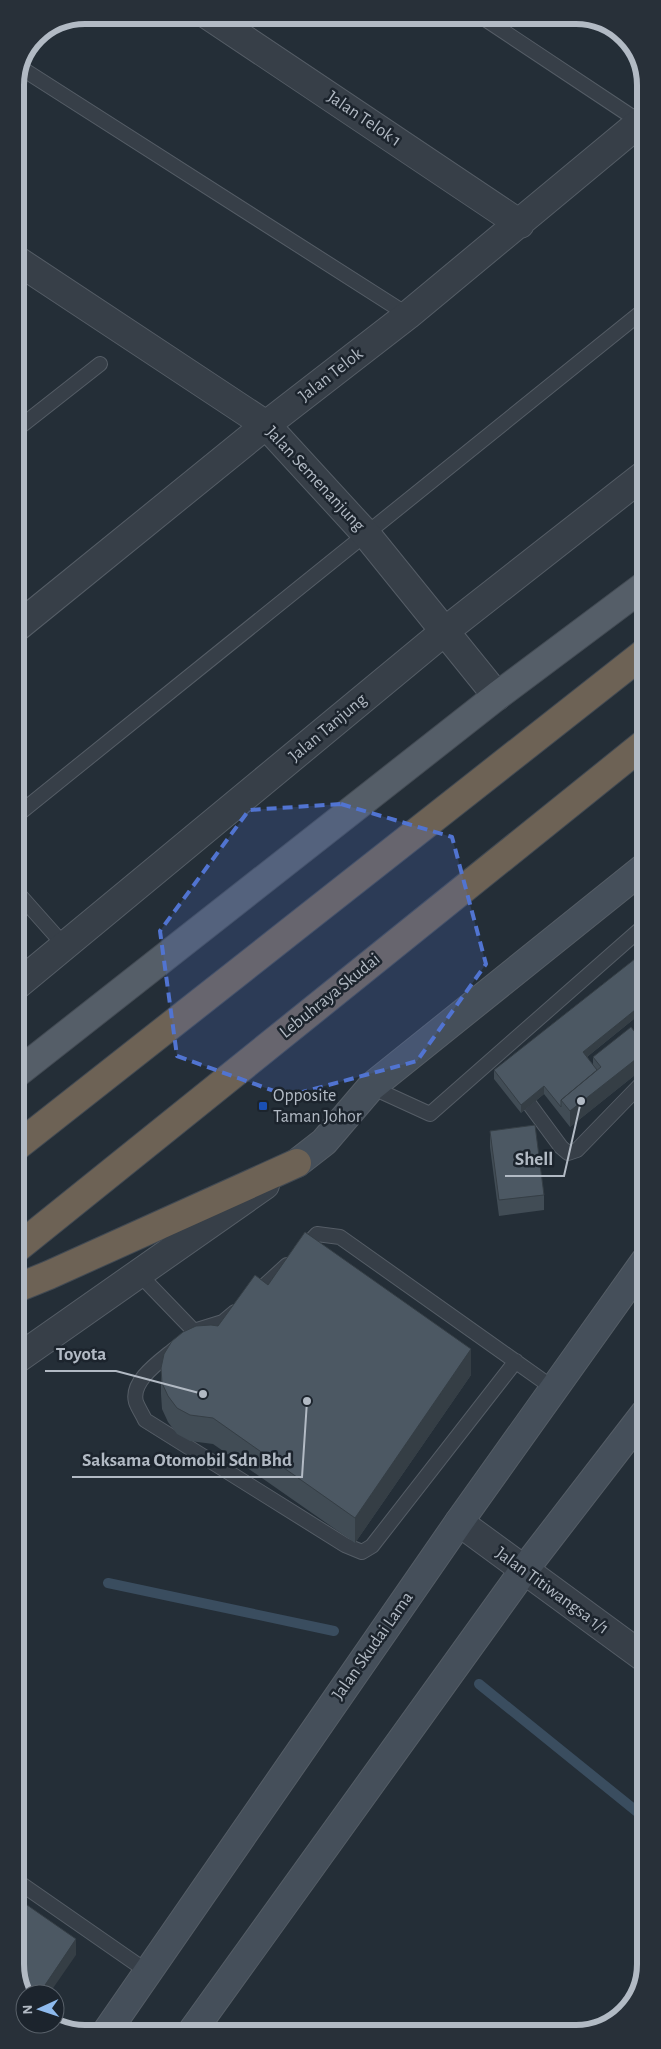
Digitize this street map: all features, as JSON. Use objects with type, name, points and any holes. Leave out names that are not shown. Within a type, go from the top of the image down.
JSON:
[{"type":"highway","points":[[24,1141],[637,659]]},
{"type":"highway","name":"Lebuhraya Skudai","points":[[24,1243],[637,749]]},
{"type":"highway","points":[[24,1285],[297,1163]]},
{"type":"main road","points":[[24,1068],[497,696],[637,591]]},
{"type":"street","name":"Jalan Telok 1","points":[[221,24],[520,224]]},
{"type":"street","name":"Jalan Telok","points":[[24,622],[266,425],[520,224],[637,125]]},
{"type":"street","name":"Jalan Semenanjung","points":[[24,265],[266,425],[366,534],[497,696]]},
{"type":"street","name":"Jalan Tanjung","points":[[24,979],[445,631],[637,480]]},
{"type":"street","points":[[24,1354],[297,1163],[324,1142],[371,1087],[637,873]]},
{"type":"street","name":"Jalan Skudai Lama","points":[[111,2025],[459,1522],[637,1272]]},
{"type":"street","points":[[197,2025],[524,1570],[637,1423]]},
{"type":"street","name":"Jalan Titiwangsa 1/1","points":[[459,1522],[637,1652]]},
{"type":"lane","points":[[493,24],[637,118]]},
{"type":"lane","points":[[26,71],[408,314]]},
{"type":"lane","points":[[24,810],[637,316]]},
{"type":"lane","points":[[24,424],[100,364]]},
{"type":"lane","points":[[24,901],[64,945]]},
{"type":"lane","points":[[371,1087],[430,1114],[637,933]]},
{"type":"lane","points":[[495,1058],[505,1070]]},
{"type":"lane","points":[[530,1105],[561,1147],[568,1153],[577,1150],[637,1088]]},
{"type":"lane","points":[[516,1361],[372,1546],[362,1552],[345,1545],[145,1420],[136,1401],[138,1386],[147,1374],[194,1331],[223,1322],[290,1262],[317,1234],[340,1237],[516,1361],[553,1388]]},
{"type":"lane","points":[[138,1273],[194,1331]]},
{"type":"lane","points":[[24,1886],[148,1972]]},
{"type":"highlighted area","points":[[341,804],[452,837],[486,964],[417,1061],[288,1096],[177,1056],[160,931],[249,810]]},
{"type":"building","points":[[637,957],[637,1008],[583,1052],[597,1070],[561,1100],[561,1107],[544,1086],[521,1105],[494,1070]]},
{"type":"building","points":[[631,1027],[637,1035],[637,1058],[570,1111],[561,1100],[601,1067],[593,1057]]},
{"type":"building","points":[[535,1125],[544,1195],[499,1200],[490,1131]]},
{"type":"building","points":[[305,1232],[471,1349],[355,1518],[213,1418],[190,1415],[177,1408],[168,1396],[162,1383],[161,1368],[164,1354],[172,1341],[183,1332],[196,1326],[218,1326],[255,1275],[268,1285]]},
{"type":"building","points":[[24,1903],[76,1939],[46,1984],[27,1984],[24,1972]]},
{"type":"waterway","points":[[108,1583],[334,1631]]},
{"type":"waterway","points":[[479,1684],[637,1812]]},
{"type":"place","name":"Shell","points":[[581,1101]]},
{"type":"place","name":"Opposite Taman Johor","points":[[263,1106]]},
{"type":"place","name":"Toyota","points":[[203,1394]]},
{"type":"place","name":"Saksama Otomobil Sdn Bhd","points":[[307,1401]]}]
